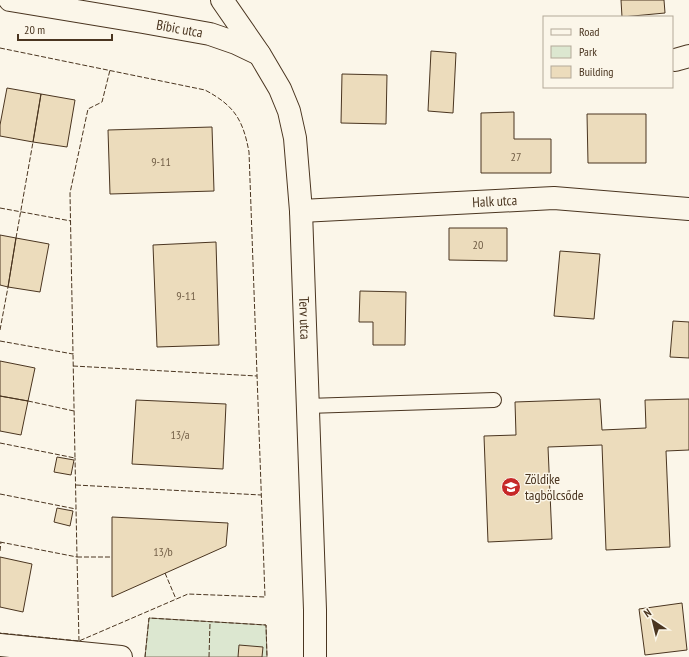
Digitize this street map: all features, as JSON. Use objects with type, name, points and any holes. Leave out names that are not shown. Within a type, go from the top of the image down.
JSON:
[{"type":"street","name":"Bíbic utca","points":[[10,0],[210,34],[236,43],[260,55]]},
{"type":"street","name":"Bíbic utca","points":[[72,10],[100,0]]},
{"type":"street","name":"Terv utca","points":[[222,0],[260,55],[280,89],[289,111],[295,138],[301,211],[315,657]]},
{"type":"street","name":"Halk utca","points":[[301,211],[554,198],[689,209]]},
{"type":"street","points":[[0,644],[121,656]]},
{"type":"lane","points":[[308,406],[494,400]]},
{"type":"green space","points":[[149,618],[266,625],[267,657],[145,657]]},
{"type":"building","points":[[621,0],[664,0],[665,13],[622,16]]},
{"type":"building","points":[[431,51],[456,53],[453,113],[428,111]]},
{"type":"building","points":[[342,74],[387,75],[386,124],[341,123]]},
{"type":"building","points":[[7,88],[41,94],[33,142],[0,136],[0,125]]},
{"type":"building","points":[[41,94],[75,100],[67,147],[33,142]]},
{"type":"building","points":[[514,112],[514,139],[551,139],[551,173],[481,173],[481,113]]},
{"type":"building","points":[[587,114],[646,114],[646,163],[588,163]]},
{"type":"building","points":[[212,127],[214,191],[110,194],[108,130]]},
{"type":"building","points":[[449,228],[507,228],[507,261],[449,260]]},
{"type":"building","points":[[0,235],[16,238],[8,287],[0,285]]},
{"type":"building","points":[[16,238],[49,244],[40,292],[8,287]]},
{"type":"building","points":[[216,242],[219,345],[157,347],[153,245]]},
{"type":"building","points":[[560,251],[600,254],[594,319],[554,316]]},
{"type":"building","points":[[360,291],[406,292],[405,345],[373,345],[373,322],[359,322]]},
{"type":"building","points":[[673,321],[689,322],[689,358],[670,357]]},
{"type":"building","points":[[0,361],[35,368],[28,401],[0,396]]},
{"type":"building","points":[[0,396],[28,401],[21,435],[0,431]]},
{"type":"building","points":[[600,399],[602,430],[646,428],[645,400],[689,399],[689,450],[666,451],[670,547],[606,550],[602,445],[548,447],[552,539],[488,542],[484,436],[516,435],[515,402]]},
{"type":"building","points":[[136,400],[226,404],[223,469],[132,464]]},
{"type":"building","points":[[57,457],[74,460],[71,475],[54,472]]},
{"type":"building","points":[[57,508],[73,511],[70,526],[54,522]]},
{"type":"building","points":[[112,517],[228,523],[226,546],[112,597]]},
{"type":"building","points":[[0,557],[32,564],[23,612],[0,607]]},
{"type":"building","points":[[682,603],[687,650],[645,655],[639,609]]},
{"type":"building","points":[[239,645],[263,647],[262,657],[238,657]]},
{"type":"fence","points":[[0,48],[205,90],[231,108],[244,131],[249,152],[265,597],[188,594],[79,641],[0,633]]},
{"type":"fence","points":[[0,341],[73,354],[70,193],[88,109],[102,102],[110,70]]},
{"type":"fence","points":[[16,238],[33,142]]},
{"type":"fence","points":[[0,208],[71,221]]},
{"type":"fence","points":[[0,330],[8,287]]},
{"type":"fence","points":[[0,443],[75,458],[73,354]]},
{"type":"fence","points":[[73,366],[257,376]]},
{"type":"fence","points":[[28,401],[74,411]]},
{"type":"fence","points":[[0,542],[77,557],[75,458]]},
{"type":"fence","points":[[76,485],[261,495]]},
{"type":"fence","points":[[0,494],[76,509]]},
{"type":"fence","points":[[0,551],[1,542]]},
{"type":"fence","points":[[79,641],[77,557],[112,557]]},
{"type":"fence","points":[[165,573],[176,599]]},
{"type":"fence","points":[[145,657],[149,618],[266,625],[267,657]]},
{"type":"fence","points":[[209,657],[210,623]]},
{"type":"place","name":"Zöldike tagbölcsőde","points":[[511,487]]}]
